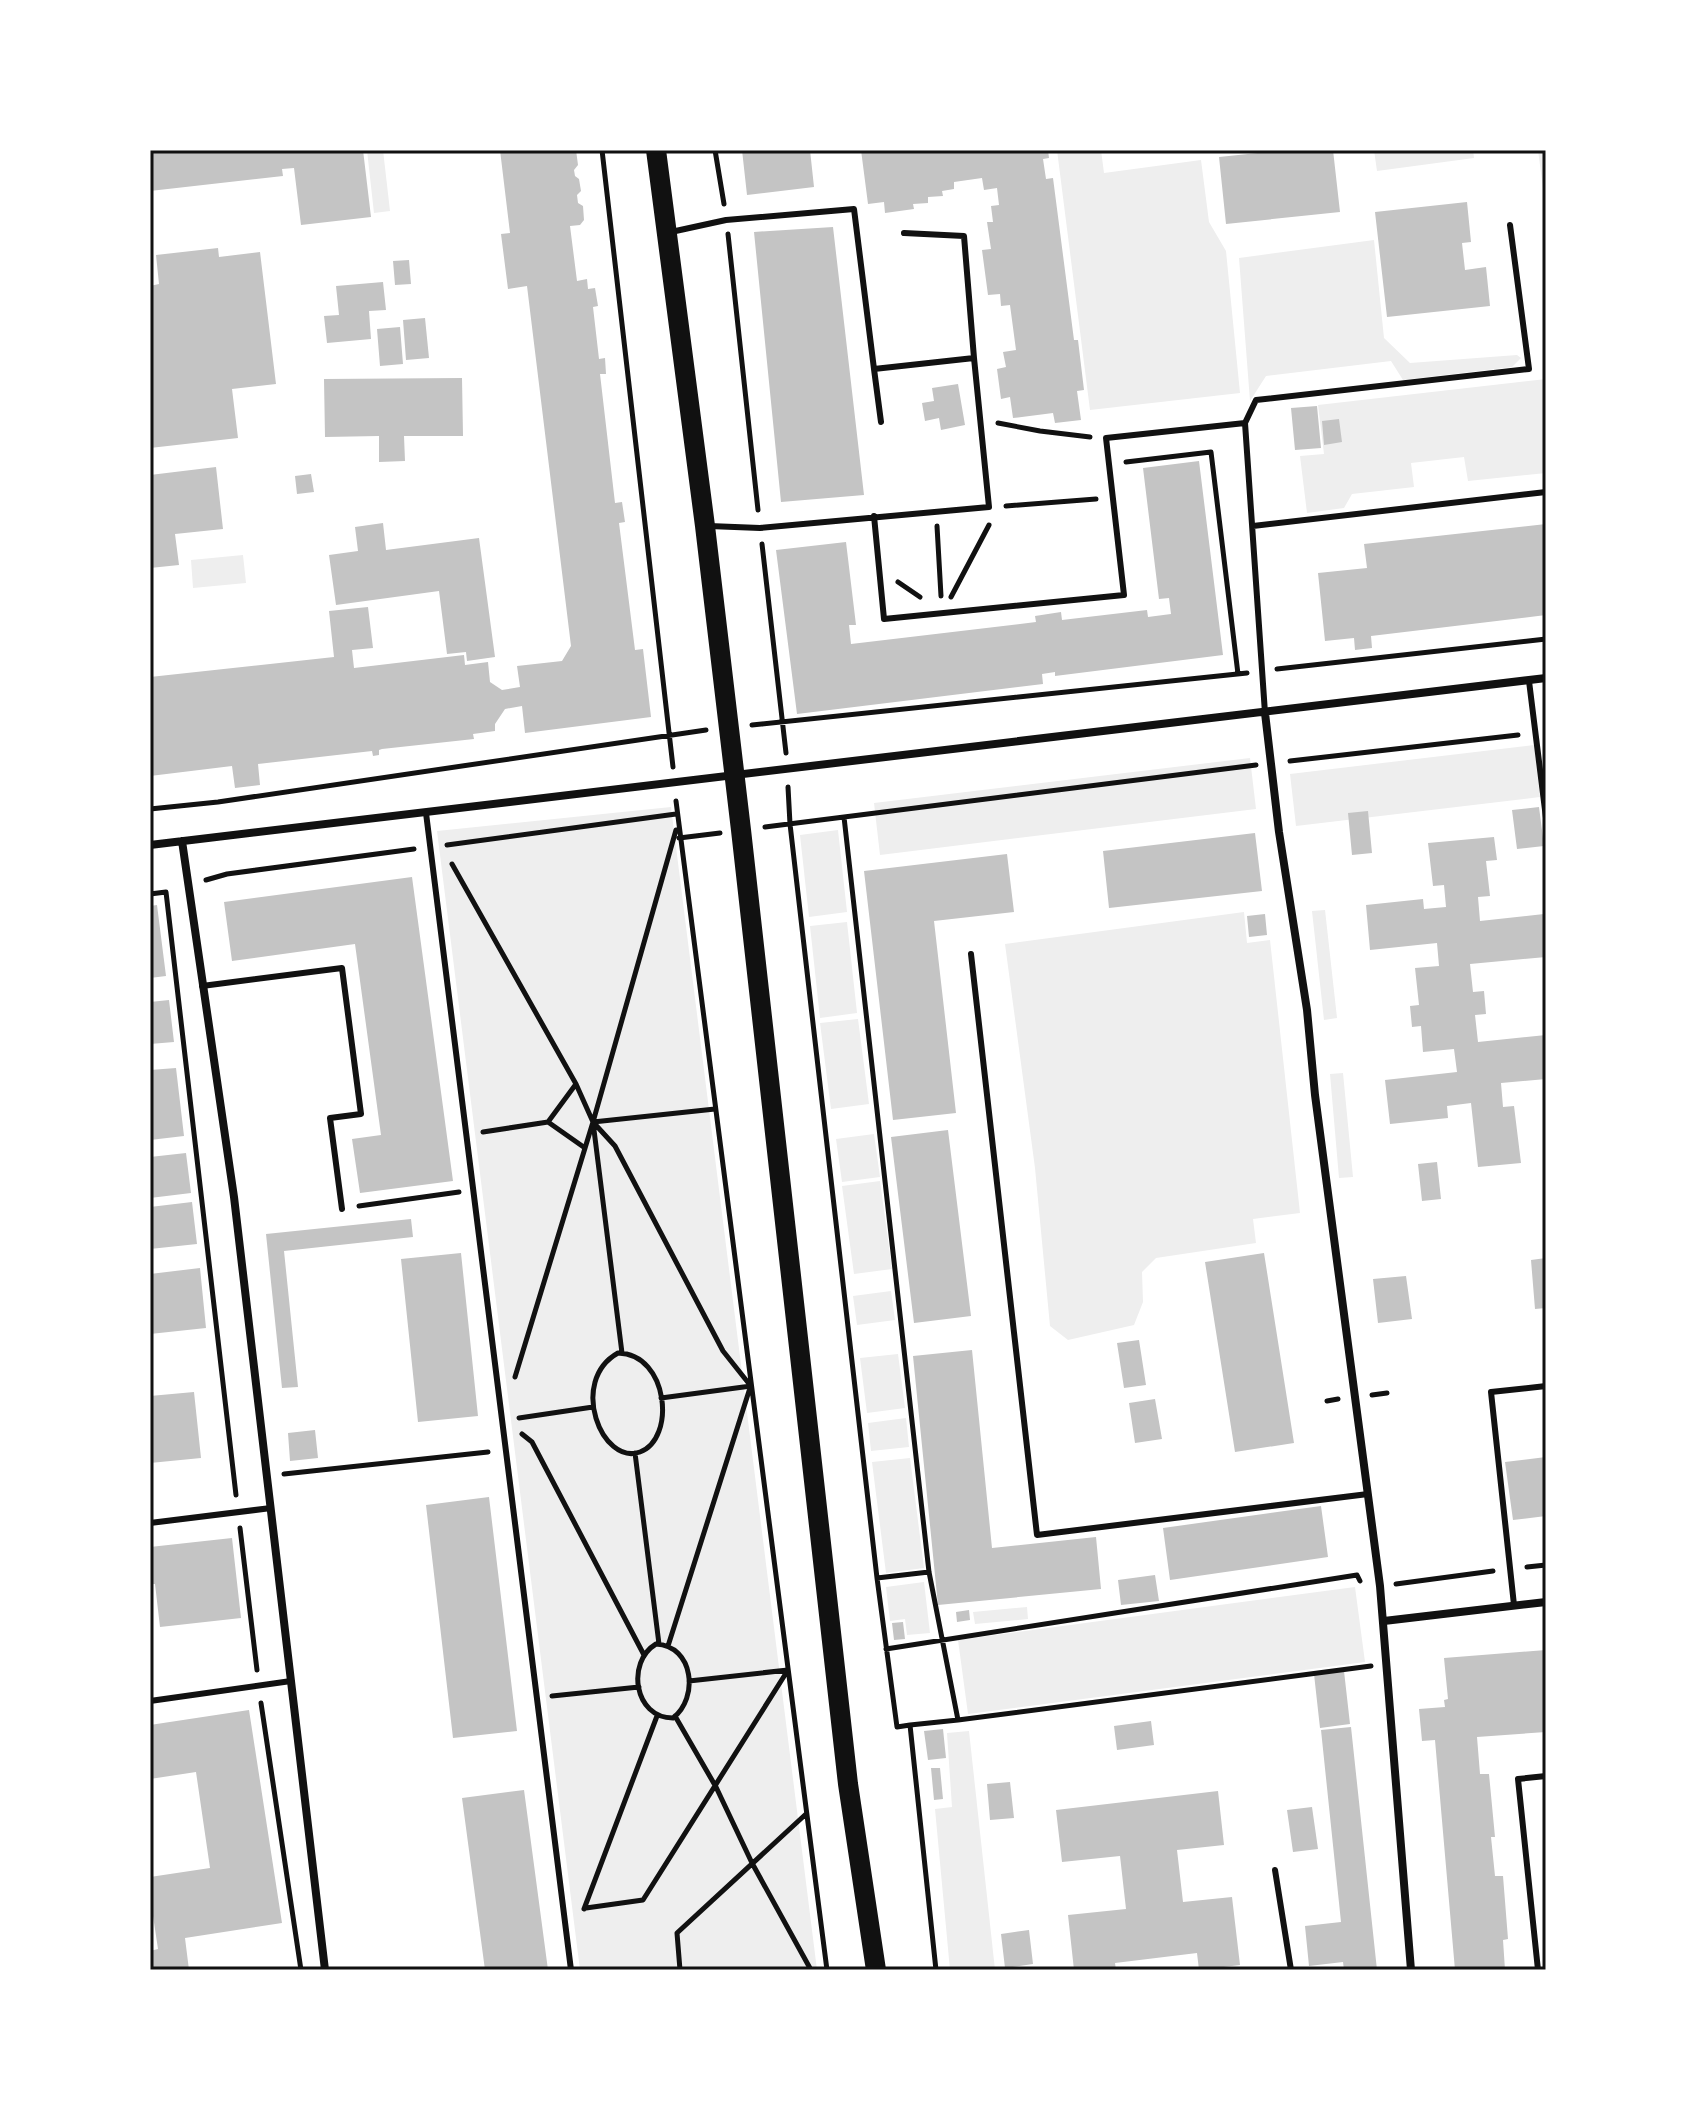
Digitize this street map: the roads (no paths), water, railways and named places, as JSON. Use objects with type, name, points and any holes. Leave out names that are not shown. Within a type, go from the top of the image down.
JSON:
[{"type":"main road","points":[[656,150],[729,727],[848,1784],[876,1970]]},
{"type":"street","points":[[150,845],[1546,678]]},
{"type":"street","points":[[1265,713],[1307,1010],[1315,1095],[1380,1586],[1411,1970]]},
{"type":"street","points":[[182,841],[234,1197],[325,1970]]},
{"type":"street","points":[[1384,1621],[1546,1602]]},
{"type":"lane","points":[[665,233],[726,220],[854,209],[881,422]]},
{"type":"lane","points":[[1265,713],[1245,423],[1256,400],[1529,369],[1510,225]]},
{"type":"lane","points":[[705,526],[760,528],[989,507],[964,236],[904,233]]},
{"type":"lane","points":[[874,369],[974,358]]},
{"type":"lane","points":[[874,516],[884,619],[1124,595],[1106,438],[1245,423]]},
{"type":"lane","points":[[1253,526],[1546,492]]},
{"type":"lane","points":[[1529,681],[1546,818]]},
{"type":"lane","points":[[426,813],[571,1970]]},
{"type":"lane","points":[[971,954],[1037,1535],[1368,1494]]},
{"type":"lane","points":[[202,986],[342,968],[361,1114],[330,1118],[342,1209]]},
{"type":"lane","points":[[1514,1605],[1491,1392],[1546,1386]]},
{"type":"lane","points":[[150,1523],[271,1508]]},
{"type":"lane","points":[[150,1701],[291,1681]]},
{"type":"lane","points":[[1538,1970],[1518,1779],[1546,1776]]},
{"type":"lane","points":[[1275,1870],[1291,1970]]}]
